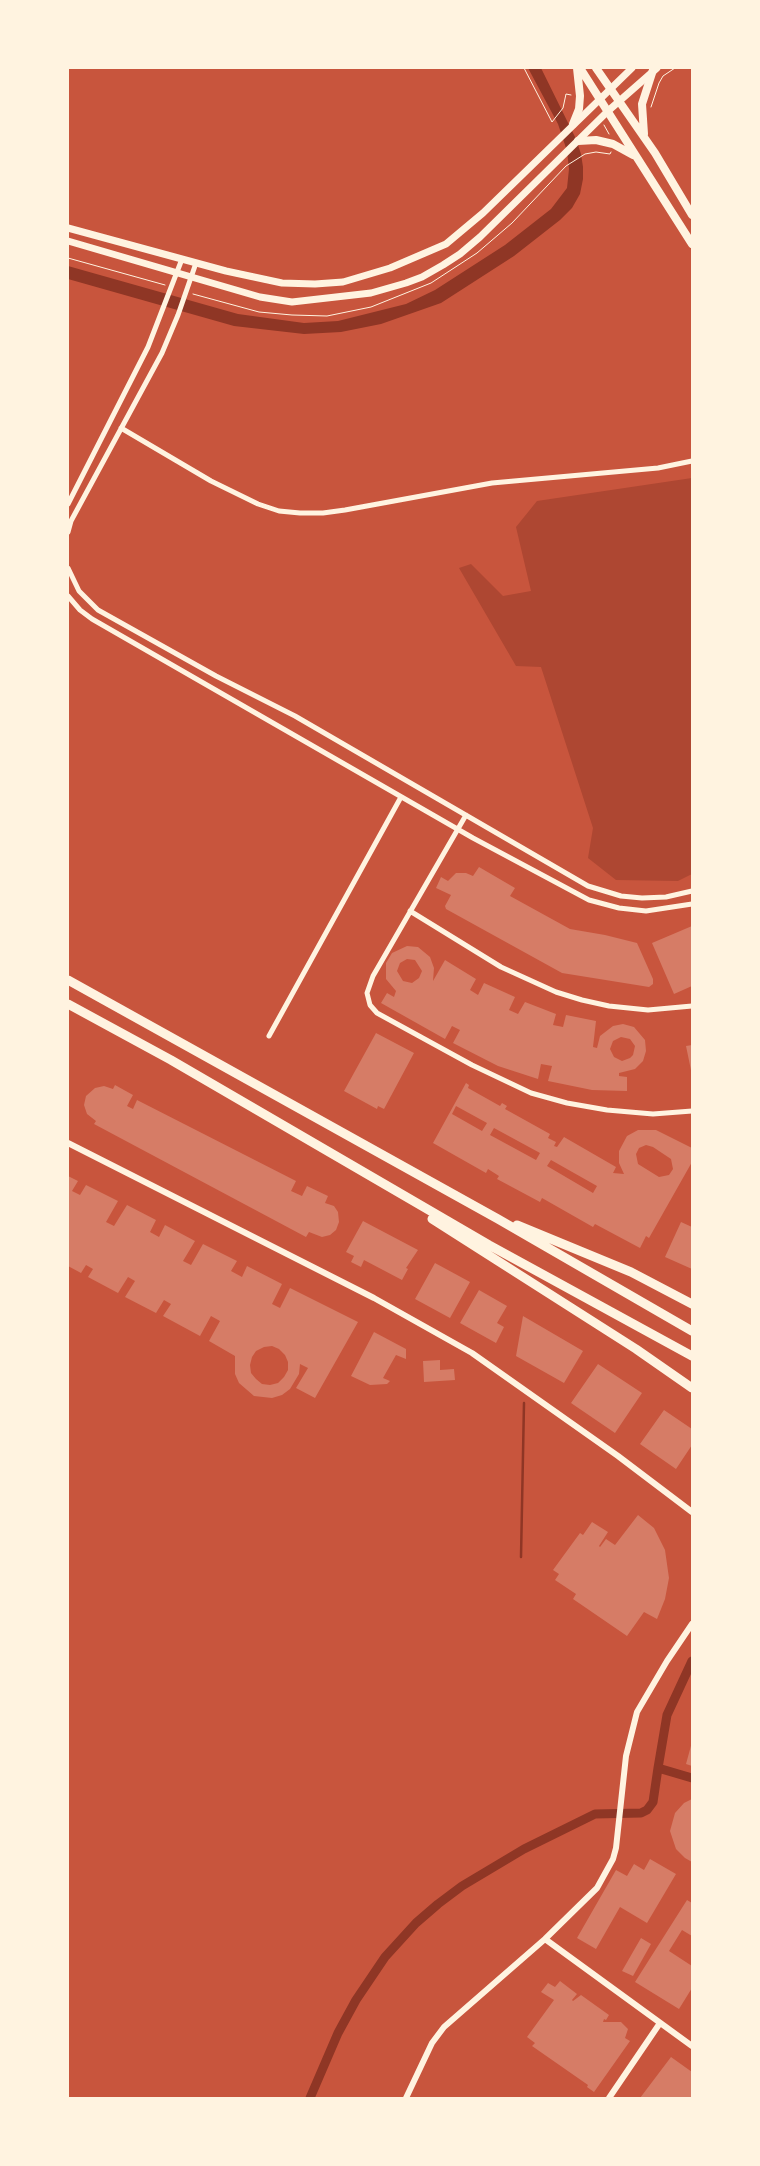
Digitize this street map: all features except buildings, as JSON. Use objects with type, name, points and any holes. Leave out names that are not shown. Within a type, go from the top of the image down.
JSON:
[{"type":"highway","points":[[68,980],[498,1219],[692,1331]]},
{"type":"highway","points":[[68,1004],[171,1060],[396,1192],[692,1356]]},
{"type":"highway","points":[[396,1192],[418,1210],[636,1349],[692,1388]]},
{"type":"highway","points":[[498,1219],[545,1236],[631,1272],[692,1304]]},
{"type":"main road","points":[[579,68],[636,158],[675,214],[692,244]]},
{"type":"main road","points":[[572,126],[580,96],[579,68]]},
{"type":"main road","points":[[596,68],[644,137],[692,215]]},
{"type":"main road","points":[[68,228],[196,263],[282,283],[316,284],[344,282],[390,268],[446,244],[483,213],[599,98],[632,68]]},
{"type":"main road","points":[[68,241],[260,297],[292,302],[371,293],[406,283],[422,277],[460,254],[506,213],[619,100],[655,69]]},
{"type":"main road","points":[[644,137],[642,104],[655,69]]},
{"type":"main road","points":[[578,142],[596,140],[613,144],[636,158]]},
{"type":"street","points":[[68,504],[121,401],[164,310],[182,259]]},
{"type":"street","points":[[68,532],[162,352],[178,315],[196,263]]},
{"type":"street","points":[[121,428],[211,480],[258,504],[300,513],[323,513],[345,510],[492,483],[658,468],[692,461]]},
{"type":"street","points":[[68,568],[79,591],[98,610],[216,676],[294,716],[595,889],[621,896],[642,898],[666,897],[692,891]]},
{"type":"street","points":[[68,596],[92,620],[492,849],[599,903],[619,908],[646,911],[692,904]]},
{"type":"street","points":[[269,1036],[401,796]]},
{"type":"street","points":[[466,815],[369,985],[368,1002],[377,1013],[472,1066],[531,1092],[567,1103],[607,1110],[653,1114],[692,1111]]},
{"type":"street","points":[[410,911],[507,970],[556,992],[582,1000],[638,1009],[667,1009],[692,1006]]},
{"type":"street","points":[[68,1143],[374,1298],[472,1353],[624,1460],[692,1512]]},
{"type":"street","points":[[406,2098],[437,2035],[545,1939],[597,1888],[613,1859],[626,1756],[637,1712],[667,1661],[692,1624]]},
{"type":"street","points":[[545,1939],[692,2046]]},
{"type":"street","points":[[609,2098],[660,2023]]},
{"type":"path","points":[[524,68],[552,122],[563,108],[566,94]]},
{"type":"path","points":[[186,292],[259,312],[276,314],[327,316],[371,308],[431,283],[478,253],[512,223],[566,166],[585,154],[596,152],[610,154],[612,149]]},
{"type":"path","points":[[68,258],[172,287]]},
{"type":"shaded area","points":[[528,68],[541,68],[576,139],[583,167],[580,194],[572,208],[560,220],[514,256],[441,303],[381,324],[341,332],[304,334],[234,326],[68,279],[68,266],[238,314],[304,323],[338,321],[406,304],[435,290],[505,245],[551,209],[567,188],[569,169],[567,151],[558,124]]},
{"type":"shaded area","points":[[692,478],[692,874],[678,881],[616,880],[588,858],[593,828],[541,667],[516,666],[459,568],[471,564],[503,596],[531,591],[516,527],[537,501]]},
{"type":"waterway","points":[[521,1557],[524,1403]]},
{"type":"waterway","points":[[658,1768],[667,1715],[692,1661]]},
{"type":"waterway","points":[[310,2098],[338,2033],[356,2000],[385,1957],[416,1923],[438,1904],[462,1886],[524,1849],[595,1814],[641,1813],[647,1810],[653,1802],[658,1768],[692,1778]]}]
